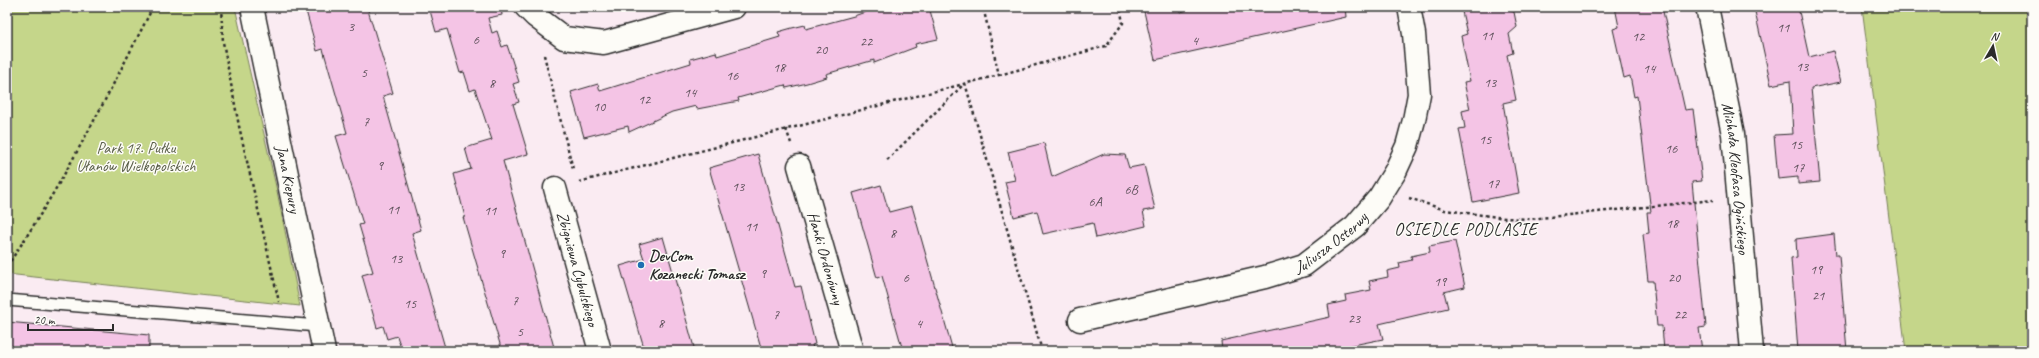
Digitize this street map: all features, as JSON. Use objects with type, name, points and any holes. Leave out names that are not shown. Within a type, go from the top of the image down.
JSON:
[{"type":"street","name":"Jana Kiepury","points":[[252,7],[324,351]]},
{"type":"street","points":[[526,7],[535,16],[564,38],[604,43],[734,7]]},
{"type":"street","name":"Juliusza Osterwy","points":[[1080,320],[1265,277],[1304,265],[1355,226],[1379,198],[1407,146],[1419,94],[1414,34],[1409,7]]},
{"type":"street","name":"Michała Kleofasa Ogińskiego","points":[[1707,7],[1733,134],[1752,351]]},
{"type":"street","name":"Hanki Ordonówny","points":[[799,166],[852,351]]},
{"type":"street","name":"Zbigniewa Cybulskiego","points":[[566,185],[600,351]]},
{"type":"lane","points":[[7,300],[318,326]]},
{"type":"path","points":[[7,266],[26,238],[92,124],[153,7]]},
{"type":"path","points":[[221,7],[223,42],[239,126],[285,323]]},
{"type":"path","points":[[983,7],[999,74]]},
{"type":"path","points":[[544,54],[566,185],[1106,46],[1123,24],[1120,7]]},
{"type":"path","points":[[887,160],[965,83]]},
{"type":"path","points":[[965,83],[1042,351]]},
{"type":"path","points":[[1388,183],[1412,200],[1445,210],[1505,218],[1530,219],[1739,198]]},
{"type":"green space","name":"Park 17. Pułku Ułanów Wielkopolskich","points":[[7,7],[235,7],[277,191],[300,306],[7,274]]},
{"type":"green space","points":[[1862,7],[2032,7],[2032,351],[1906,351]]},
{"type":"building","points":[[305,7],[367,7],[393,93],[383,96],[421,230],[412,233],[446,351],[402,351],[397,336],[387,339],[383,326],[377,328],[362,275],[373,272],[359,225],[363,224],[336,136],[347,133],[323,49],[317,51]]},
{"type":"building","points":[[429,7],[501,7],[502,15],[488,18],[492,33],[497,31],[502,47],[507,45],[519,82],[513,84],[519,102],[513,104],[528,154],[503,161],[555,351],[502,351],[463,217],[465,217],[454,174],[471,169],[465,148],[492,140],[475,89],[470,91],[464,72],[460,73],[447,29],[436,32]]},
{"type":"building","points":[[867,7],[929,7],[938,39],[915,44],[916,47],[874,63],[874,60],[826,74],[827,77],[807,83],[786,88],[785,85],[738,98],[739,101],[697,109],[696,106],[672,112],[629,132],[628,126],[584,137],[571,92],[598,84],[600,91],[691,63],[690,59],[716,52],[717,56],[780,37],[778,32],[805,25],[806,29],[854,16],[868,11]]},
{"type":"building","points":[[1143,7],[1179,7],[1180,12],[1201,7],[1345,7],[1346,17],[1155,60]]},
{"type":"building","points":[[1461,7],[1511,7],[1511,11],[1514,12],[1517,27],[1509,34],[1513,53],[1507,55],[1516,100],[1503,103],[1519,193],[1473,202],[1459,129],[1465,128],[1462,111],[1470,109],[1464,82],[1470,81],[1461,36],[1467,34]]},
{"type":"building","points":[[1615,7],[1662,7],[1685,110],[1693,109],[1702,181],[1692,182],[1706,327],[1699,328],[1702,351],[1664,351],[1662,326],[1657,326],[1653,281],[1648,281],[1643,234],[1649,233],[1647,212],[1651,212],[1637,96],[1634,97],[1630,76],[1624,78],[1613,29],[1619,27]]},
{"type":"building","points":[[1754,7],[1798,7],[1809,57],[1833,51],[1841,82],[1811,88],[1820,182],[1798,184],[1798,177],[1778,179],[1774,135],[1793,134],[1790,81],[1771,85]]},
{"type":"building","points":[[1044,143],[1052,177],[1104,154],[1125,155],[1129,168],[1144,165],[1155,209],[1143,211],[1146,226],[1096,238],[1093,223],[1043,234],[1037,211],[1014,217],[1005,182],[1015,180],[1008,152]]},
{"type":"building","points":[[758,154],[795,287],[801,286],[815,344],[812,345],[814,351],[762,351],[709,168]]},
{"type":"building","points":[[881,185],[889,212],[912,206],[953,351],[903,351],[882,276],[877,278],[853,193]]},
{"type":"building","points":[[1834,234],[1836,255],[1839,255],[1847,351],[1798,351],[1791,258],[1797,257],[1796,239]]},
{"type":"building","points":[[663,237],[695,351],[645,351],[620,266],[644,259],[639,244]]},
{"type":"building","points":[[1455,241],[1465,287],[1444,292],[1448,308],[1379,324],[1383,339],[1338,348],[1338,351],[1222,351],[1221,341],[1330,317],[1328,305],[1346,301],[1345,295],[1371,290],[1369,281],[1388,277],[1387,271],[1400,268],[1399,263],[1412,260],[1411,256],[1430,252],[1429,246]]},
{"type":"building","points":[[7,322],[149,335],[149,351],[7,351]]},
{"type":"place","name":"DevCom Kozanecki Tomasz","points":[[641,265]]},
{"type":"district","name":"OSIEDLE PODLASIE","points":[[1466,229]]}]
